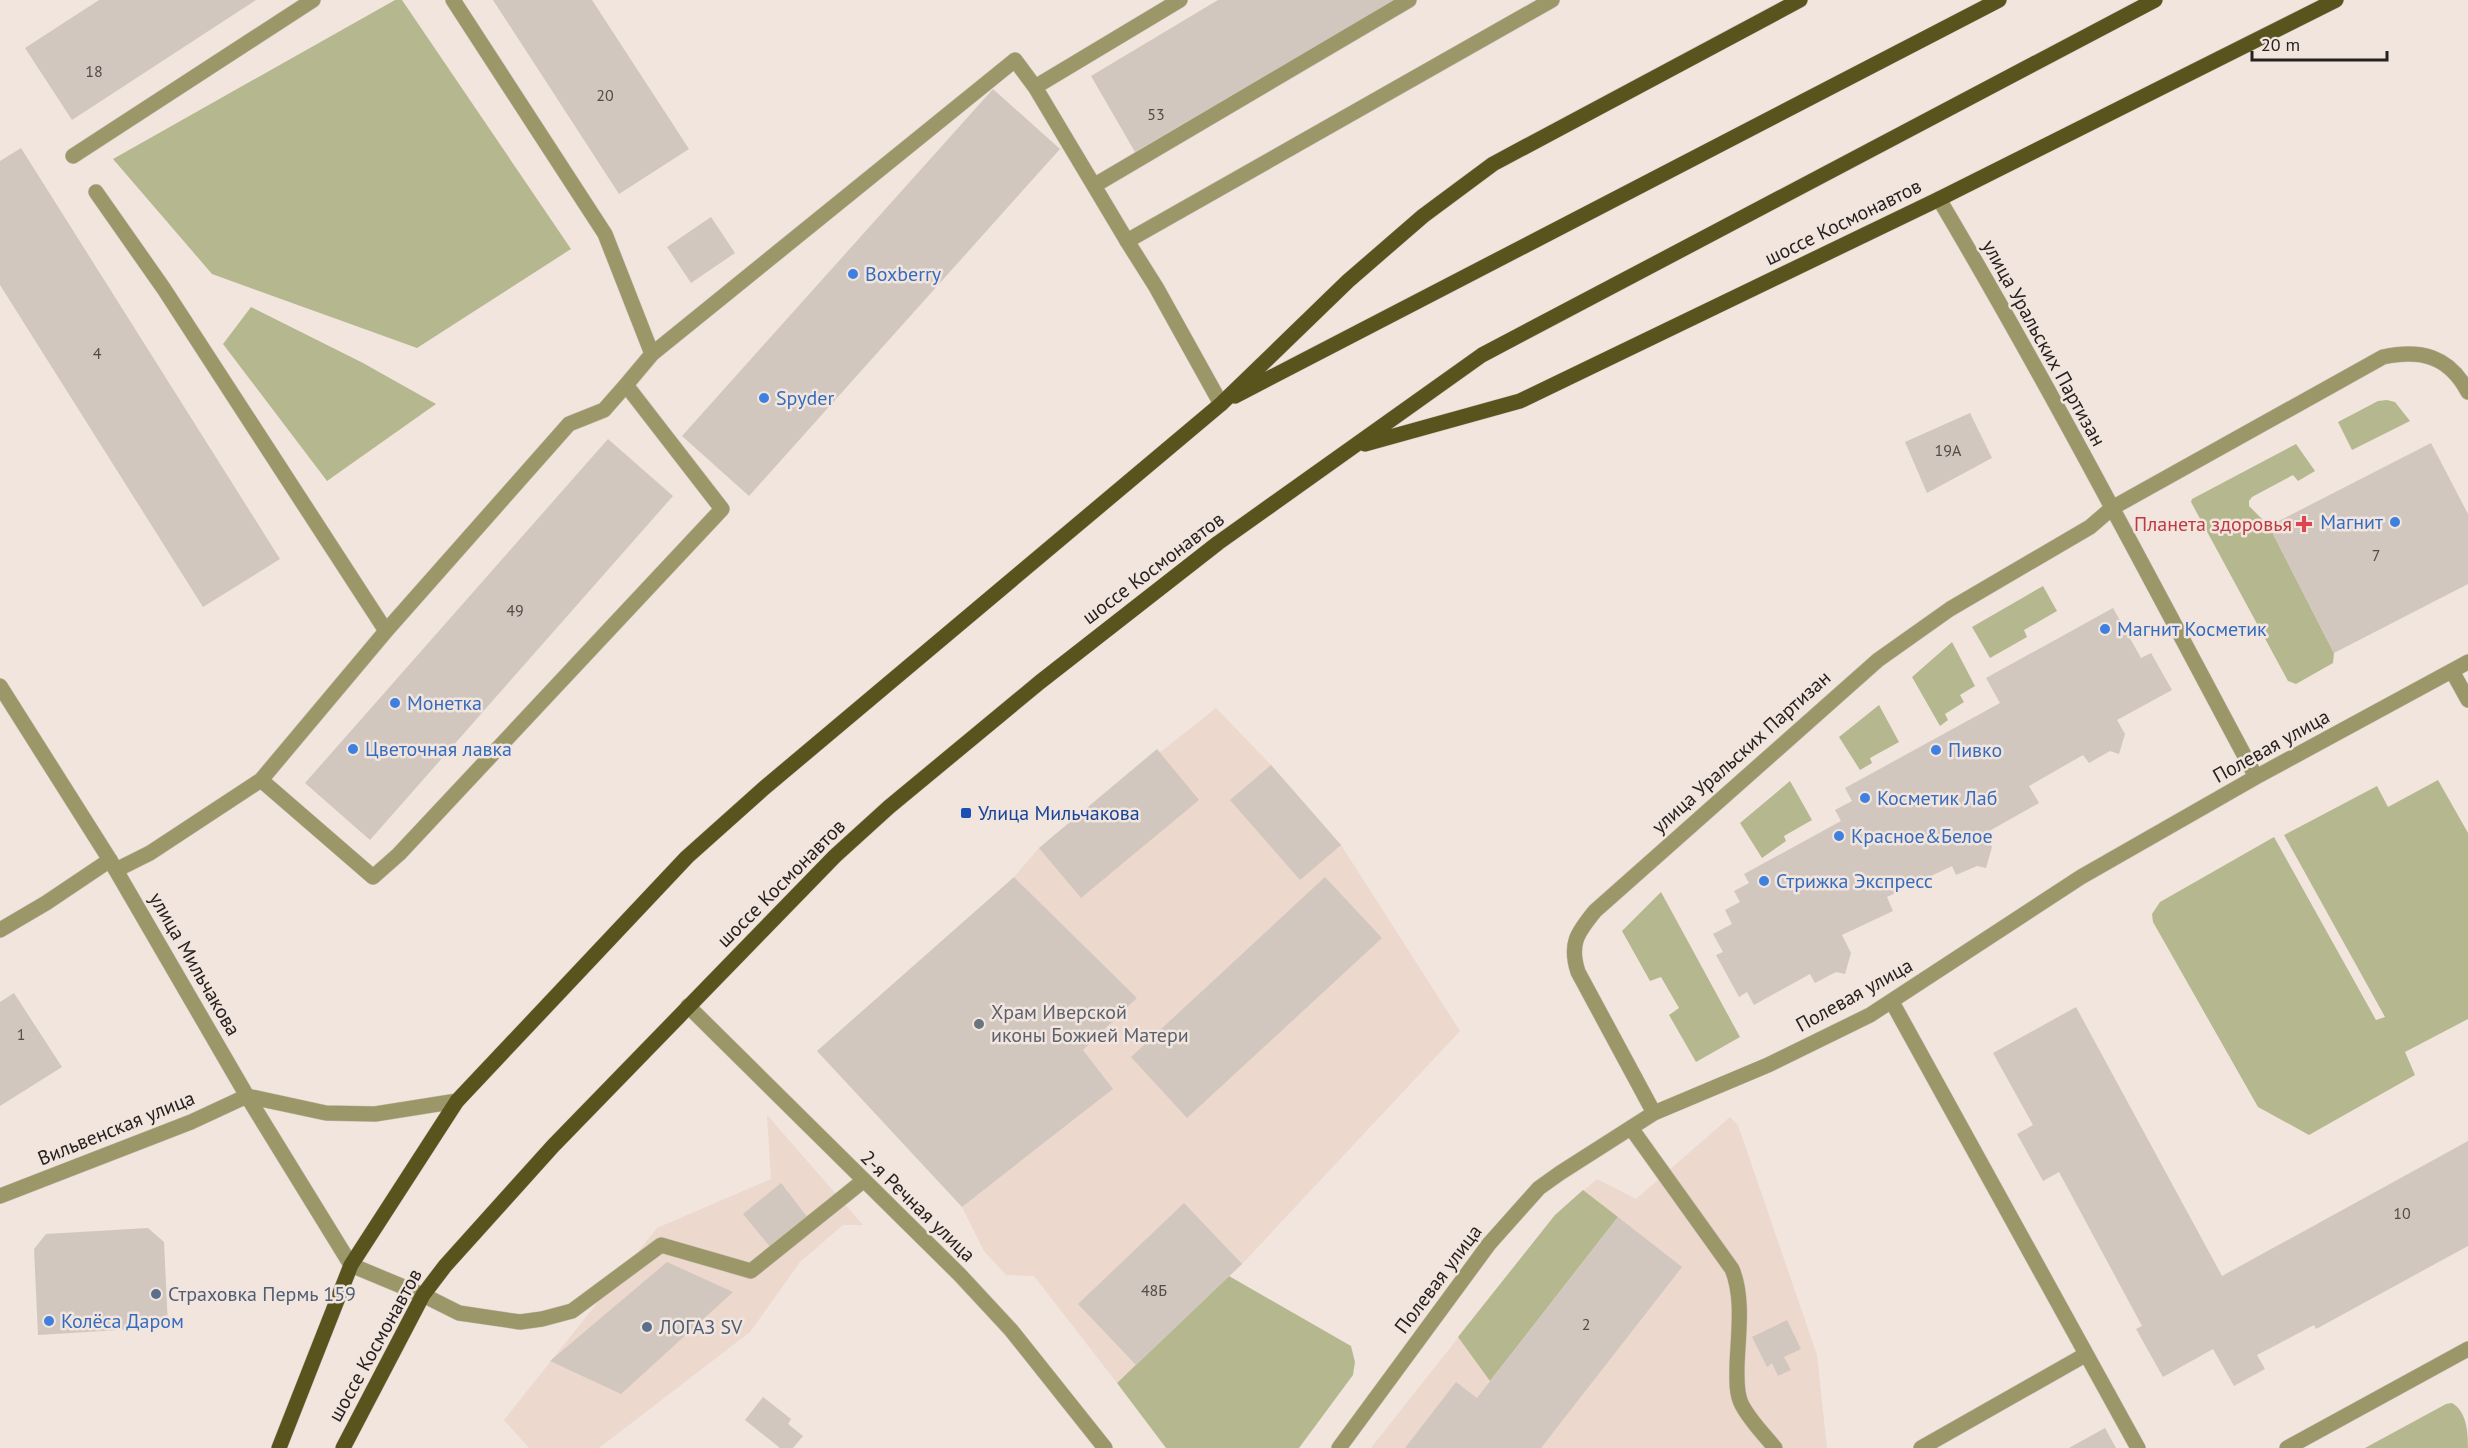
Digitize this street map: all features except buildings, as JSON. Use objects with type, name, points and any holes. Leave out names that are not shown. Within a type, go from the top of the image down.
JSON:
[{"type":"main road","name":"шоссе Космонавтов","points":[[279,1448],[351,1265],[457,1101],[687,857],[763,789],[1221,404],[1348,281],[1423,216],[1493,164],[1800,0]]},
{"type":"main road","name":"шоссе Космонавтов","points":[[1221,404],[2000,0]]},
{"type":"main road","name":"шоссе Космонавтов","points":[[343,1448],[423,1295],[445,1266],[553,1146],[835,856],[1040,681],[1200,558],[1482,355],[2156,0]]},
{"type":"main road","name":"шоссе Космонавтов","points":[[1353,448],[1520,401],[1939,199],[2336,0]]},
{"type":"street","points":[[73,156],[313,0]]},
{"type":"street","points":[[453,0],[605,234],[652,354]]},
{"type":"street","points":[[1035,87],[1180,0]]},
{"type":"street","points":[[1095,185],[1409,0]]},
{"type":"street","points":[[1127,241],[1552,0]]},
{"type":"street","points":[[0,930],[113,865],[150,853],[261,780],[387,631],[569,424],[604,410],[652,354],[1015,60],[1035,87],[1156,286],[1221,404]]},
{"type":"street","points":[[96,192],[164,289],[387,631]]},
{"type":"street","name":"улица Уральских Партизан","points":[[1939,199],[2112,507],[2256,777]]},
{"type":"street","points":[[2112,507],[2383,357],[2404,352],[2422,353],[2437,359],[2463,383],[2468,393]]},
{"type":"street","points":[[261,780],[373,877],[399,854],[722,509],[626,385]]},
{"type":"street","name":"улица Уральских Партизан","points":[[1654,1113],[1578,972],[1574,958],[1574,944],[1586,922],[1595,911],[1878,660],[1950,609],[2090,527],[2112,507]]},
{"type":"street","name":"Полевая улица","points":[[1339,1448],[1489,1244],[1539,1188],[1560,1173],[1654,1113],[1768,1065],[1892,1002],[2081,877],[2256,777],[2468,662]]},
{"type":"street","points":[[2452,671],[2468,700]]},
{"type":"street","name":"улица Мильчакова","points":[[0,686],[113,865],[247,1096],[351,1265]]},
{"type":"street","points":[[1892,1002],[2085,1356],[2138,1448]]},
{"type":"street","name":"2-я Речная улица","points":[[688,1006],[900,1215],[1011,1330],[1105,1448]]},
{"type":"street","points":[[247,1096],[326,1113],[375,1114],[457,1101]]},
{"type":"street","name":"Вильвенская улица","points":[[0,1196],[191,1122],[247,1096]]},
{"type":"street","points":[[1631,1128],[1732,1269],[1737,1281],[1738,1296],[1737,1387],[1741,1403],[1751,1420],[1776,1448]]},
{"type":"street","points":[[351,1265],[423,1295],[459,1313],[520,1322],[572,1311],[661,1245],[751,1271],[863,1181]]},
{"type":"street","points":[[2287,1448],[2468,1349]]},
{"type":"street","points":[[1921,1448],[2085,1356]]},
{"type":"shaded area","points":[[1216,708],[1271,765],[1341,845],[1460,1031],[1242,1264],[1117,1383],[1034,1276],[1006,1275],[984,1251],[962,1207],[1112,1090],[1083,1050],[1137,998],[1014,877],[1039,848]]},
{"type":"shaded area","points":[[767,1115],[863,1225],[843,1225],[800,1262],[750,1332],[599,1448],[529,1448],[504,1420],[657,1228],[771,1179]]},
{"type":"shaded area","points":[[1730,1117],[1738,1125],[1817,1355],[1827,1448],[1371,1448],[1555,1215],[1597,1179],[1636,1199]]},
{"type":"green space","points":[[395,0],[402,0],[571,249],[417,348],[212,274],[113,159]]},
{"type":"green space","points":[[251,307],[363,363],[436,404],[327,481],[223,344]]},
{"type":"green space","points":[[2378,401],[2395,402],[2410,421],[2352,450],[2338,422]]},
{"type":"green space","points":[[2296,444],[2315,471],[2298,481],[2293,475],[2252,497],[2249,506],[2269,526],[2334,653],[2333,663],[2296,684],[2288,681],[2191,502],[2192,499]]},
{"type":"green space","points":[[2043,586],[2057,611],[2024,630],[2027,637],[1990,658],[1972,627]]},
{"type":"green space","points":[[1952,642],[1975,686],[1960,695],[1964,702],[1945,714],[1948,720],[1940,726],[1912,677]]},
{"type":"green space","points":[[1879,705],[1899,742],[1870,758],[1872,763],[1860,770],[1839,737]]},
{"type":"green space","points":[[2438,780],[2468,833],[2468,1019],[2405,1052],[2415,1075],[2309,1135],[2258,1107],[2153,922],[2152,914],[2160,902],[2274,837],[2376,1020],[2385,1017],[2284,835],[2377,786],[2388,807]]},
{"type":"green space","points":[[1790,781],[1812,820],[1784,836],[1786,841],[1762,858],[1740,823]]},
{"type":"green space","points":[[1661,892],[1740,1037],[1696,1062],[1669,1015],[1679,1008],[1661,977],[1650,981],[1622,931]]},
{"type":"green space","points":[[1583,1190],[1618,1217],[1490,1381],[1458,1337],[1555,1215]]},
{"type":"green space","points":[[1229,1276],[1351,1346],[1355,1362],[1353,1375],[1299,1448],[1166,1448],[1117,1383]]},
{"type":"green space","points":[[2452,1403],[2464,1417],[2468,1448],[2365,1448],[2446,1404]]},
{"type":"place","name":"Boxberry","points":[[853,274]]},
{"type":"place","name":"Spyder","points":[[764,398]]},
{"type":"place","name":"Магнит","points":[[2395,522]]},
{"type":"place","name":"Планета здоровья","points":[[2304,524]]},
{"type":"place","name":"Магнит Косметик","points":[[2105,629]]},
{"type":"place","name":"Монетка","points":[[395,703]]},
{"type":"place","name":"Цветочная лавка","points":[[353,749]]},
{"type":"place","name":"Пивко","points":[[1936,750]]},
{"type":"place","name":"Косметик Лаб","points":[[1865,798]]},
{"type":"place","name":"Улица Мильчакова","points":[[966,813]]},
{"type":"place","name":"Красное&Белое","points":[[1839,836]]},
{"type":"place","name":"Стрижка Экспресс","points":[[1764,881]]},
{"type":"place","name":"Храм Иверской иконы Божией Матери","points":[[979,1024]]},
{"type":"place","name":"Страховка Пермь 159","points":[[156,1294]]},
{"type":"place","name":"Колёса Даром","points":[[49,1321]]},
{"type":"place","name":"ЛОГАЗ SV","points":[[647,1327]]}]
